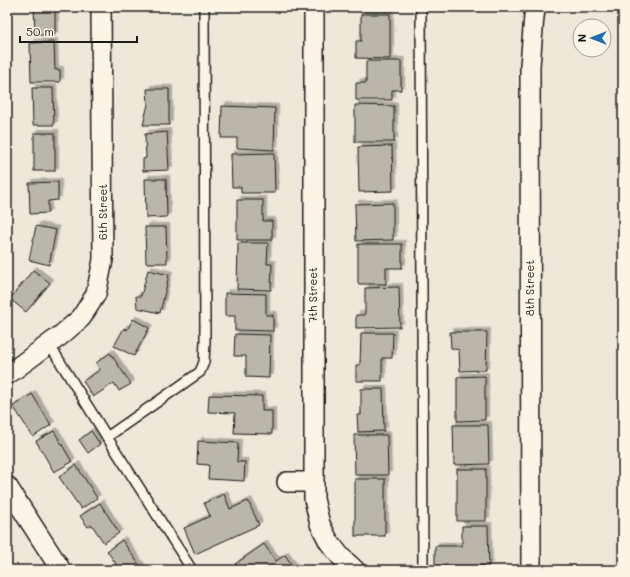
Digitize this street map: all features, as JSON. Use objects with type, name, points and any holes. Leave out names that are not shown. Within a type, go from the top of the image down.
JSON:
[{"type":"street","name":"6th Street","points":[[7,375],[60,336],[80,318],[96,294],[103,260],[101,7]]},
{"type":"street","name":"7th Street","points":[[314,7],[314,499],[320,524],[329,542],[341,557],[355,570]]},
{"type":"street","name":"8th Street","points":[[531,570],[530,66],[536,7]]},
{"type":"street","points":[[287,482],[313,482]]},
{"type":"street","points":[[7,486],[61,570]]},
{"type":"lane","points":[[107,437],[200,372],[204,362],[204,7]]},
{"type":"lane","points":[[421,7],[423,570]]},
{"type":"lane","points":[[49,344],[192,570]]},
{"type":"building","points":[[34,7],[55,7],[55,35],[35,35]]},
{"type":"building","points":[[361,14],[390,14],[390,59],[356,58],[356,41],[361,41]]},
{"type":"building","points":[[54,42],[55,70],[60,70],[60,82],[31,82],[30,43]]},
{"type":"building","points":[[366,61],[401,61],[401,90],[392,90],[392,100],[356,100],[356,83],[366,83]]},
{"type":"building","points":[[32,88],[53,88],[54,125],[33,125]]},
{"type":"building","points":[[147,89],[169,89],[169,125],[143,125],[148,104]]},
{"type":"building","points":[[355,105],[394,106],[394,142],[355,142]]},
{"type":"building","points":[[222,106],[275,108],[274,150],[237,148],[237,138],[221,138]]},
{"type":"building","points":[[167,132],[169,170],[143,171],[143,159],[146,158],[145,134]]},
{"type":"building","points":[[34,133],[55,133],[55,171],[34,171]]},
{"type":"building","points":[[392,146],[393,191],[359,192],[358,147]]},
{"type":"building","points":[[274,153],[275,193],[241,193],[241,187],[232,187],[231,154]]},
{"type":"building","points":[[145,179],[166,179],[167,217],[146,218]]},
{"type":"building","points":[[58,182],[58,200],[48,201],[48,213],[30,214],[29,183]]},
{"type":"building","points":[[237,200],[263,200],[263,221],[272,221],[272,240],[237,240]]},
{"type":"building","points":[[393,203],[393,240],[356,241],[355,204]]},
{"type":"building","points":[[36,226],[56,230],[49,265],[29,260]]},
{"type":"building","points":[[145,227],[166,227],[167,263],[146,263]]},
{"type":"building","points":[[238,243],[268,243],[267,264],[272,264],[271,290],[237,289]]},
{"type":"building","points":[[358,244],[402,244],[402,268],[386,268],[386,284],[358,284]]},
{"type":"building","points":[[33,270],[50,283],[26,312],[10,299]]},
{"type":"building","points":[[148,270],[169,275],[160,313],[137,308],[136,296],[141,296]]},
{"type":"building","points":[[399,287],[400,327],[356,328],[356,315],[365,315],[365,288]]},
{"type":"building","points":[[225,293],[266,294],[266,315],[273,315],[273,331],[235,330],[235,316],[225,316]]},
{"type":"building","points":[[133,319],[149,328],[134,356],[114,346],[124,328],[127,330]]},
{"type":"building","points":[[450,332],[487,332],[486,370],[460,371],[459,350],[451,348]]},
{"type":"building","points":[[361,333],[393,333],[392,358],[382,358],[382,381],[356,381],[356,365],[360,365]]},
{"type":"building","points":[[235,334],[270,335],[269,378],[246,377],[246,356],[234,356]]},
{"type":"building","points":[[110,353],[131,384],[119,391],[114,383],[93,397],[83,381],[100,370],[96,363]]},
{"type":"building","points":[[485,376],[485,420],[457,421],[457,377]]},
{"type":"building","points":[[361,389],[383,389],[384,431],[358,432],[357,415],[361,415]]},
{"type":"building","points":[[32,394],[51,425],[33,437],[13,406]]},
{"type":"building","points":[[209,395],[262,396],[262,411],[272,411],[272,434],[234,433],[235,413],[208,412]]},
{"type":"building","points":[[453,425],[488,425],[489,464],[454,465]]},
{"type":"building","points":[[54,431],[72,462],[54,472],[36,441]]},
{"type":"building","points":[[91,431],[100,444],[88,453],[79,440]]},
{"type":"building","points":[[354,435],[387,435],[388,475],[355,475]]},
{"type":"building","points":[[198,441],[238,443],[237,462],[245,462],[244,481],[208,479],[209,465],[197,464]]},
{"type":"building","points":[[76,465],[97,498],[81,509],[59,477]]},
{"type":"building","points":[[457,469],[486,469],[486,521],[457,521]]},
{"type":"building","points":[[355,479],[385,479],[385,536],[355,536]]},
{"type":"building","points":[[224,494],[230,509],[248,501],[259,525],[195,554],[184,528],[210,516],[204,503]]},
{"type":"building","points":[[100,503],[119,533],[104,543],[92,525],[88,527],[80,516]]},
{"type":"building","points":[[462,526],[488,526],[489,566],[435,566],[435,546],[462,546]]},
{"type":"building","points":[[122,540],[142,569],[141,570],[114,570],[112,567],[116,564],[107,551]]},
{"type":"building","points":[[264,544],[276,561],[285,555],[294,568],[292,570],[240,570],[235,564]]}]
